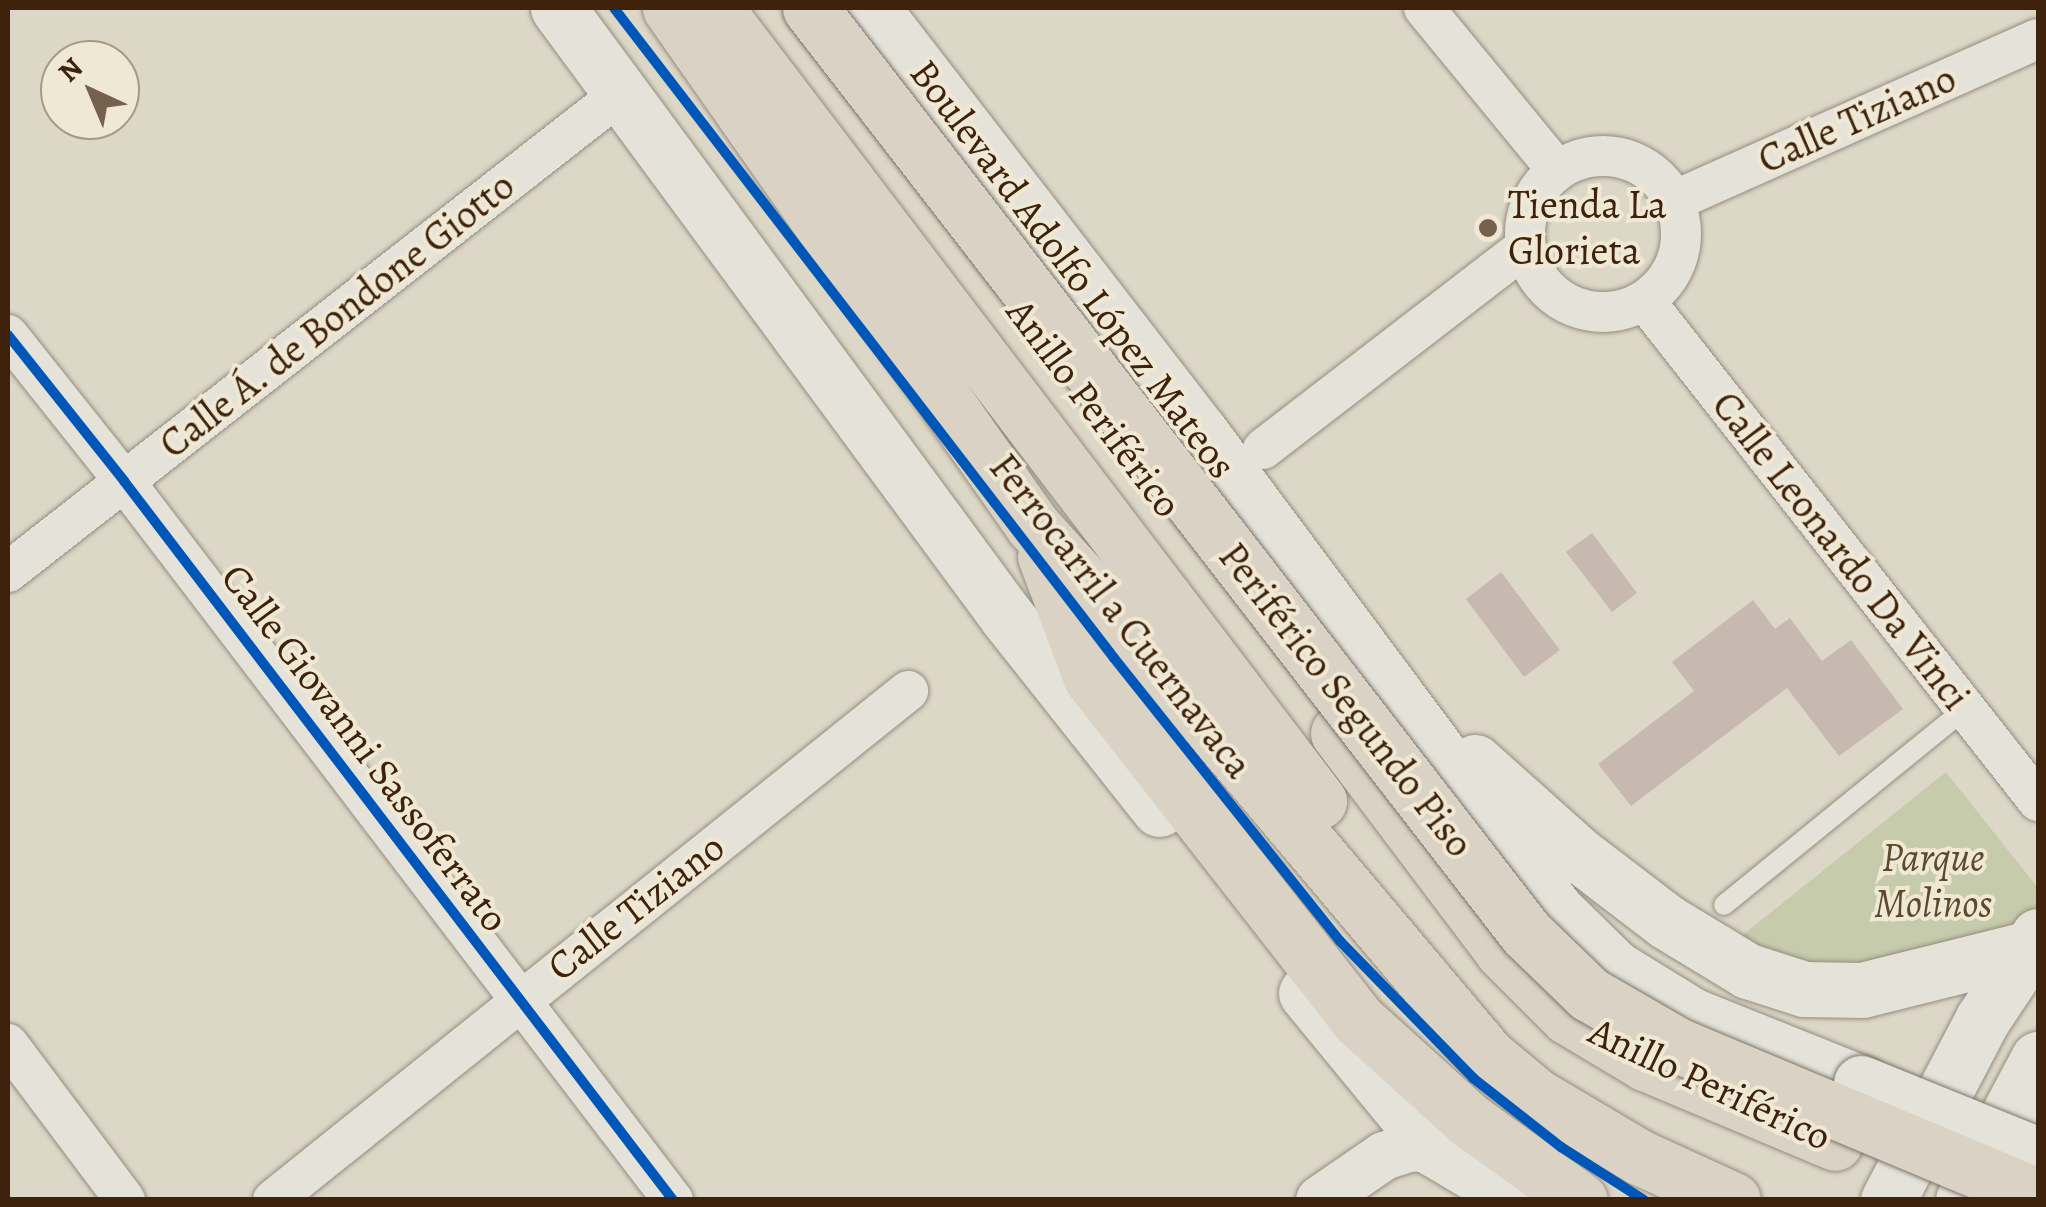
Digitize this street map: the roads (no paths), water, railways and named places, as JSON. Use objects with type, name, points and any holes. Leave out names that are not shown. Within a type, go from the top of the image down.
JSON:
[{"type":"highway","points":[[627,8],[822,224]]},
{"type":"highway","points":[[670,8],[1033,526],[1150,655],[1488,1056],[1536,1096],[1641,1158],[1733,1200]]},
{"type":"highway","name":"Anillo Periférico","points":[[715,8],[1458,983],[1550,1077],[1650,1142],[1772,1200]]},
{"type":"highway","name":"Anillo Periférico","points":[[794,8],[1502,952],[1568,1018],[1645,1063],[1976,1200]]},
{"type":"highway","name":"Periférico Segundo Piso","points":[[810,8],[1526,933],[1588,994],[1677,1045],[2038,1196]]},
{"type":"highway","points":[[1033,526],[1091,678],[1356,1019],[1470,1121],[1580,1200]]},
{"type":"main road","points":[[558,8],[1007,618],[1434,1149],[1520,1200]]},
{"type":"main road","name":"Boulevard Adolfo López Mateos","points":[[872,8],[1200,432],[1556,910],[1615,968],[1691,1015],[2038,1155]]},
{"type":"main road","points":[[1326,606],[1474,761],[1578,854],[1666,922],[1748,971],[1804,989],[1862,990],[2033,943]]},
{"type":"main road","points":[[1888,1200],[1982,1020],[2033,943]]},
{"type":"main road","points":[[1963,1200],[2038,1059]]},
{"type":"street","points":[[1424,8],[1557,170]]},
{"type":"street","name":"Calle Tiziano","points":[[1676,200],[2038,39]]},
{"type":"street","name":"Calle Á. de Bondone Giotto","points":[[8,572],[620,95]]},
{"type":"street","points":[[1588,156],[1619,156],[1648,168],[1676,200],[1680,250],[1668,279],[1645,300],[1616,312],[1585,310],[1558,298],[1536,276],[1526,247],[1530,203],[1557,170],[1588,156]]},
{"type":"street","points":[[1263,449],[1526,247]]},
{"type":"street","name":"Calle Leonardo Da Vinci","points":[[1645,300],[2038,801]]},
{"type":"street","name":"Calle Giovanni Sassoferrato","points":[[8,335],[673,1200]]},
{"type":"street","name":"Calle Tiziano","points":[[273,1200],[518,1000],[908,692]]},
{"type":"street","points":[[8,1044],[125,1200]]},
{"type":"street","points":[[1320,1200],[1384,1156],[1411,1147],[1434,1149],[1474,1200]]},
{"type":"lane","points":[[1724,905],[1964,710]]},
{"type":"place","name":"Tienda La Glorieta","points":[[1488,228]]},
{"type":"park label","name":"Parque Molinos","points":[[1933,881]]}]
